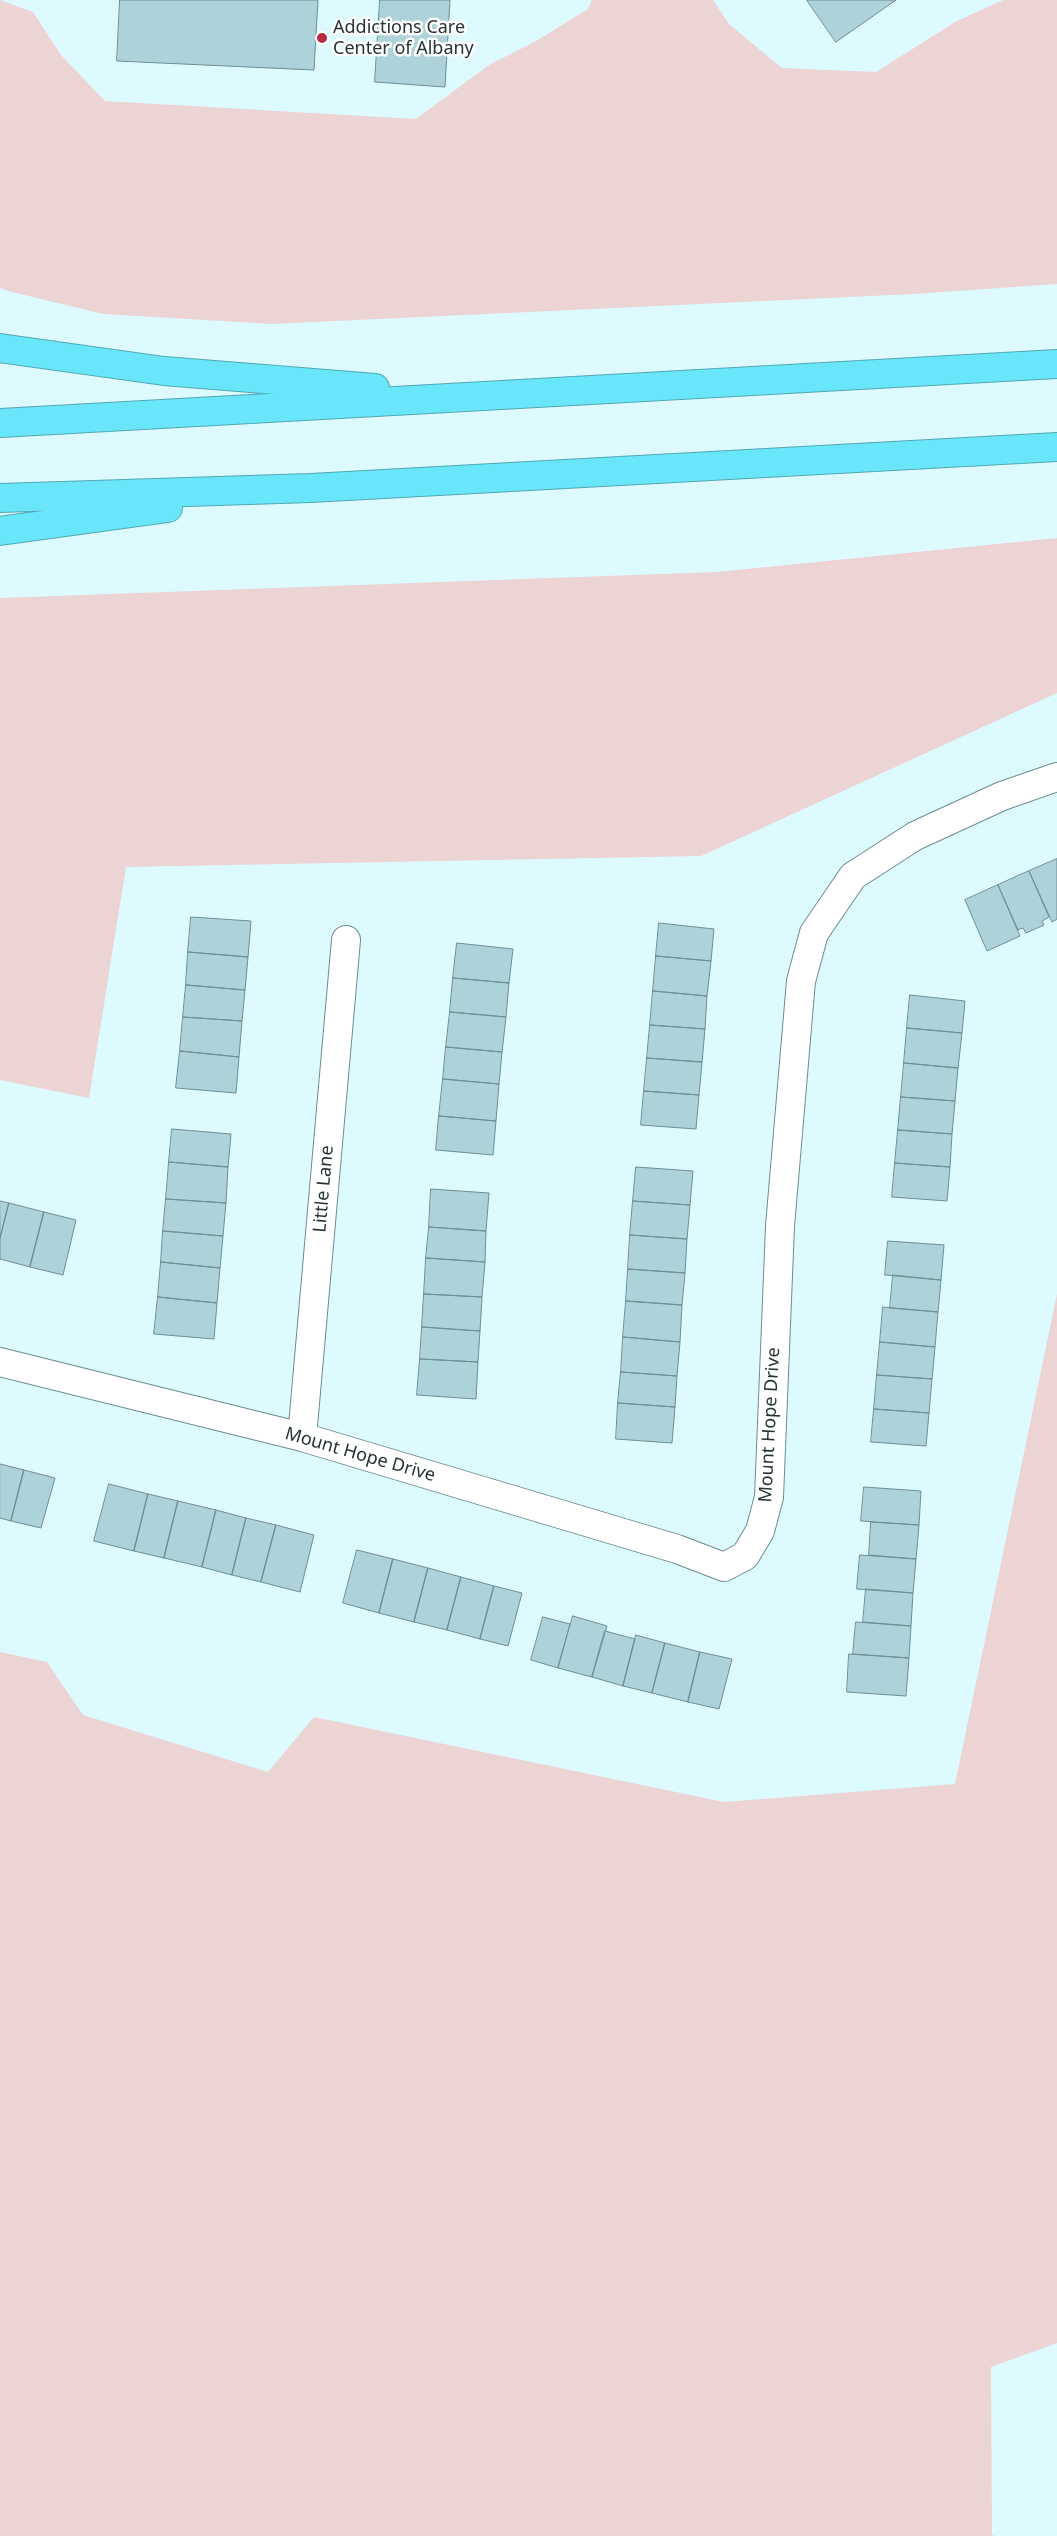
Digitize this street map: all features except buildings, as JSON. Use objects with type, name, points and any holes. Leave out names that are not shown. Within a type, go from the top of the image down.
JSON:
[{"type":"highway","points":[[0,348],[164,371],[479,396]]},
{"type":"highway","points":[[0,423],[1057,364]]},
{"type":"highway","points":[[0,498],[311,488],[1057,447]]},
{"type":"highway","points":[[0,531],[311,488]]},
{"type":"street","name":"Mount Hope Drive","points":[[0,1362],[302,1438],[677,1549],[724,1567],[744,1556],[760,1531],[769,1497],[780,1226],[801,981],[814,933],[854,876],[914,836],[1002,796],[1057,777]]},
{"type":"street","name":"Little Lane","points":[[302,1438],[346,940]]},
{"type":"shaded area","points":[[0,0],[33,12],[61,55],[105,101],[416,119],[489,65],[536,41],[588,9],[592,0],[713,0],[729,24],[782,68],[876,72],[955,22],[1003,0],[1057,0],[1057,284],[914,294],[272,324],[103,314],[8,291],[0,288]]},
{"type":"shaded area","points":[[1057,538],[1057,693],[701,856],[126,867],[89,1098],[0,1080],[0,598],[716,572]]},
{"type":"shaded area","points":[[1057,1294],[1057,2343],[991,2367],[992,2535],[995,2536],[0,2536],[0,1652],[47,1662],[83,1715],[268,1772],[314,1717],[724,1802],[955,1784]]},
{"type":"place","name":"Addictions Care Center of Albany","points":[[322,38]]}]
